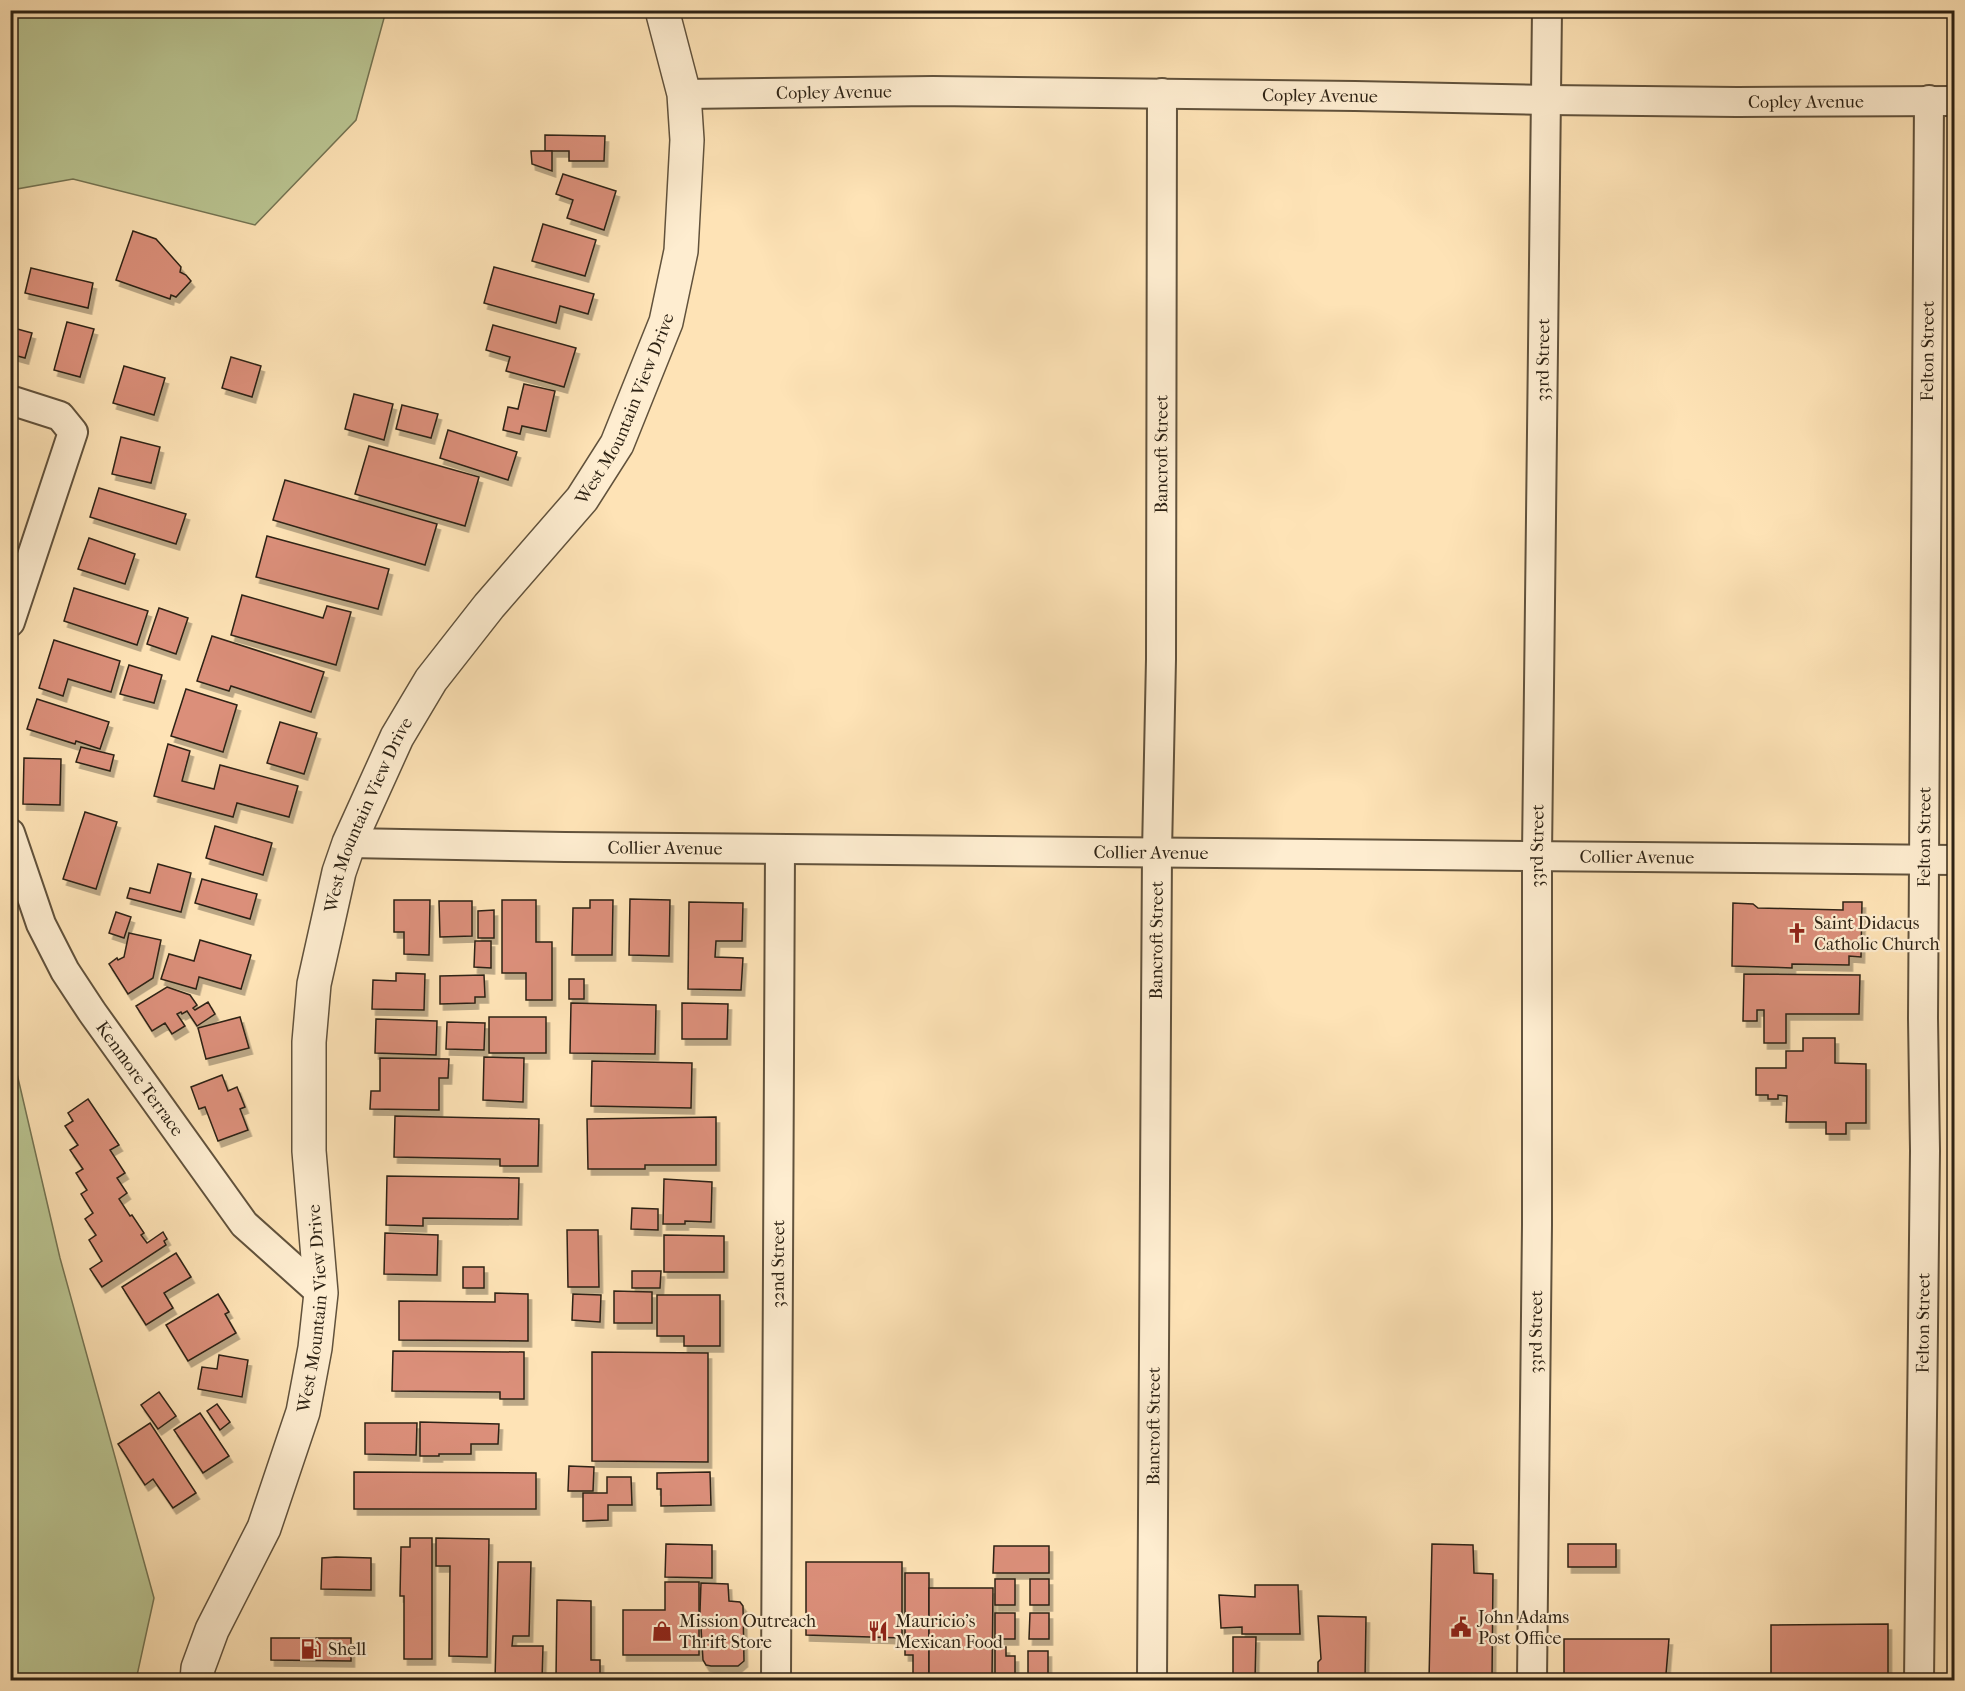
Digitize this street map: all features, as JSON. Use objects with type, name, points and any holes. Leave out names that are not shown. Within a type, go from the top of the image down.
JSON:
[{"type":"street","name":"West Mountain View Drive","points":[[198,1680],[198,1668],[212,1630],[264,1528],[303,1412],[315,1348],[321,1293],[309,1151],[309,1042],[314,984],[334,893],[349,843],[397,737],[431,680],[489,606],[582,499],[617,444],[666,322],[681,251],[687,140],[684,94],[662,10]]},
{"type":"street","name":"33rd Street","points":[[1532,1680],[1537,1225],[1537,855],[1547,10]]},
{"type":"street","name":"Copley Avenue","points":[[684,94],[921,91],[1737,102],[1942,100]]},
{"type":"street","name":"Bancroft Street","points":[[1152,1680],[1157,852],[1161,659],[1162,93]]},
{"type":"street","name":"Felton Street","points":[[1919,1680],[1925,860],[1942,100]]},
{"type":"street","points":[[10,400],[60,416],[73,432],[10,622]]},
{"type":"street","name":"Kenmore Terrace","points":[[10,833],[41,924],[65,971],[92,1012],[244,1224],[321,1293]]},
{"type":"street","name":"Collier Avenue","points":[[349,843],[1954,860]]},
{"type":"street","name":"32nd Street","points":[[776,1680],[780,849]]},
{"type":"green space","points":[[11,10],[386,11],[356,120],[255,225],[73,179],[11,190]]},
{"type":"green space","points":[[11,1048],[60,1258],[154,1598],[136,1680],[11,1680]]},
{"type":"building","points":[[545,135],[605,136],[604,161],[569,161],[569,151],[545,151]]},
{"type":"building","points":[[531,151],[552,151],[552,171],[532,164]]},
{"type":"building","points":[[563,174],[616,191],[604,230],[567,218],[573,200],[556,194]]},
{"type":"building","points":[[543,224],[596,240],[585,276],[532,261]]},
{"type":"building","points":[[133,231],[156,239],[181,267],[180,272],[191,281],[176,297],[171,295],[170,299],[116,280]]},
{"type":"building","points":[[494,267],[594,294],[588,314],[560,306],[556,323],[484,303]]},
{"type":"building","points":[[31,268],[93,283],[88,308],[25,293]]},
{"type":"building","points":[[67,322],[94,329],[80,377],[54,370]]},
{"type":"building","points":[[493,325],[576,348],[564,387],[506,371],[510,357],[486,350]]},
{"type":"building","points":[[10,327],[32,333],[25,358],[10,354]]},
{"type":"building","points":[[231,357],[261,366],[252,397],[222,388]]},
{"type":"building","points":[[124,366],[165,378],[154,415],[113,403]]},
{"type":"building","points":[[524,384],[555,391],[546,431],[522,426],[520,434],[503,430],[508,407],[518,409]]},
{"type":"building","points":[[354,394],[393,404],[384,440],[345,429]]},
{"type":"building","points":[[402,405],[438,414],[431,438],[396,429]]},
{"type":"building","points":[[448,430],[517,452],[508,480],[440,458]]},
{"type":"building","points":[[121,437],[160,447],[151,483],[112,474]]},
{"type":"building","points":[[369,446],[479,477],[465,526],[355,494]]},
{"type":"building","points":[[285,480],[437,524],[425,565],[273,520]]},
{"type":"building","points":[[99,488],[186,514],[176,544],[90,517]]},
{"type":"building","points":[[267,536],[389,569],[378,609],[256,577]]},
{"type":"building","points":[[89,538],[135,554],[125,584],[78,569]]},
{"type":"building","points":[[74,588],[148,611],[137,645],[64,621]]},
{"type":"building","points":[[242,595],[323,618],[327,606],[351,612],[336,665],[231,635]]},
{"type":"building","points":[[159,608],[188,618],[176,654],[147,644]]},
{"type":"building","points":[[212,636],[324,672],[311,712],[231,686],[229,691],[197,681]]},
{"type":"building","points":[[54,640],[120,661],[111,692],[68,679],[63,696],[39,688]]},
{"type":"building","points":[[129,665],[162,675],[154,703],[120,694]]},
{"type":"building","points":[[186,689],[237,705],[223,752],[171,736]]},
{"type":"building","points":[[37,699],[109,722],[100,749],[27,729]]},
{"type":"building","points":[[280,722],[317,733],[304,774],[267,763]]},
{"type":"building","points":[[168,744],[190,751],[182,781],[214,789],[220,765],[298,786],[289,817],[237,803],[233,817],[154,796]]},
{"type":"building","points":[[81,747],[114,755],[110,771],[76,762]]},
{"type":"building","points":[[24,758],[61,759],[60,805],[23,804]]},
{"type":"building","points":[[85,812],[117,822],[96,889],[63,879]]},
{"type":"building","points":[[215,826],[272,843],[263,875],[206,858]]},
{"type":"building","points":[[158,864],[191,873],[181,912],[127,898],[130,888],[150,893]]},
{"type":"building","points":[[202,879],[257,894],[250,919],[195,903]]},
{"type":"building","points":[[630,899],[670,900],[669,956],[629,955]]},
{"type":"building","points":[[394,900],[430,900],[429,955],[404,954],[404,932],[394,932]]},
{"type":"building","points":[[502,900],[536,900],[536,942],[552,942],[552,1000],[526,1000],[526,973],[502,973]]},
{"type":"building","points":[[590,900],[613,900],[612,955],[572,955],[573,908],[590,908]]},
{"type":"building","points":[[439,901],[472,901],[472,936],[440,937]]},
{"type":"building","points":[[689,902],[743,903],[742,941],[716,941],[715,957],[743,958],[741,990],[688,989]]},
{"type":"building","name":"Saint Didacus Catholic Church","points":[[1843,902],[1862,902],[1861,957],[1849,956],[1849,965],[1792,964],[1792,968],[1732,966],[1733,903],[1753,904],[1758,908],[1843,910]]},
{"type":"building","points":[[494,910],[494,938],[478,938],[478,911]]},
{"type":"building","points":[[116,912],[131,917],[124,938],[109,933]]},
{"type":"building","points":[[129,933],[161,940],[153,978],[128,994],[109,964],[117,958],[118,960],[124,957]]},
{"type":"building","points":[[200,940],[251,955],[241,989],[199,977],[196,989],[161,979],[169,954],[194,961]]},
{"type":"building","points":[[475,941],[491,941],[491,968],[474,967]]},
{"type":"building","points":[[396,973],[425,974],[424,1010],[372,1009],[373,980],[396,981]]},
{"type":"building","points":[[1744,974],[1860,975],[1859,1014],[1786,1014],[1786,1043],[1764,1043],[1764,1010],[1757,1010],[1757,1021],[1743,1021]]},
{"type":"building","points":[[484,975],[485,997],[475,997],[475,1003],[440,1004],[440,976]]},
{"type":"building","points":[[569,979],[584,979],[584,999],[569,999]]},
{"type":"building","points":[[167,987],[190,995],[197,1005],[193,1008],[195,1010],[208,1002],[215,1014],[197,1026],[187,1011],[182,1014],[181,1012],[177,1014],[185,1026],[172,1034],[165,1023],[152,1031],[136,1006]]},
{"type":"building","points":[[571,1003],[656,1005],[655,1054],[570,1053]]},
{"type":"building","points":[[682,1003],[728,1004],[727,1039],[682,1039]]},
{"type":"building","points":[[240,1017],[249,1048],[206,1059],[198,1028]]},
{"type":"building","points":[[489,1017],[546,1017],[546,1053],[489,1053]]},
{"type":"building","points":[[376,1019],[437,1021],[436,1055],[375,1053]]},
{"type":"building","points":[[447,1022],[485,1023],[484,1050],[446,1049]]},
{"type":"building","points":[[1803,1038],[1835,1038],[1835,1063],[1866,1064],[1866,1123],[1846,1123],[1846,1134],[1826,1134],[1826,1122],[1786,1122],[1787,1096],[1778,1095],[1778,1099],[1768,1099],[1768,1095],[1756,1095],[1756,1068],[1786,1068],[1786,1051],[1803,1051]]},
{"type":"building","points":[[484,1057],[524,1058],[523,1102],[483,1100]]},
{"type":"building","points":[[380,1058],[449,1059],[448,1078],[439,1078],[439,1110],[370,1109],[371,1091],[380,1091]]},
{"type":"building","points":[[592,1061],[692,1063],[691,1108],[591,1106]]},
{"type":"building","points":[[222,1075],[228,1091],[237,1087],[245,1107],[240,1109],[248,1130],[218,1141],[205,1107],[199,1109],[191,1087]]},
{"type":"building","points":[[88,1099],[119,1145],[110,1150],[125,1173],[117,1178],[127,1193],[119,1199],[144,1233],[141,1235],[147,1243],[163,1232],[167,1239],[164,1241],[166,1245],[102,1287],[90,1269],[102,1261],[89,1240],[96,1235],[85,1219],[93,1213],[81,1194],[87,1190],[76,1173],[83,1169],[70,1150],[78,1145],[65,1126],[73,1121],[68,1113]]},
{"type":"building","points":[[395,1116],[539,1119],[538,1166],[500,1166],[500,1159],[394,1157]]},
{"type":"building","points":[[716,1117],[716,1165],[645,1165],[645,1169],[588,1169],[587,1119]]},
{"type":"building","points":[[387,1176],[519,1178],[518,1219],[423,1218],[423,1226],[386,1225]]},
{"type":"building","points":[[664,1179],[712,1182],[711,1222],[685,1221],[685,1224],[663,1224]]},
{"type":"building","points":[[632,1208],[658,1209],[658,1230],[631,1229]]},
{"type":"building","points":[[567,1230],[598,1230],[599,1287],[568,1287]]},
{"type":"building","points":[[385,1233],[438,1235],[437,1275],[384,1274]]},
{"type":"building","points":[[664,1235],[724,1236],[724,1272],[664,1272]]},
{"type":"building","points":[[176,1253],[191,1277],[164,1293],[173,1308],[146,1325],[122,1287]]},
{"type":"building","points":[[463,1267],[484,1267],[484,1288],[463,1288]]},
{"type":"building","points":[[632,1271],[661,1271],[660,1288],[632,1288]]},
{"type":"building","points":[[614,1291],[652,1292],[652,1323],[614,1323]]},
{"type":"building","points":[[495,1293],[528,1294],[528,1341],[399,1340],[399,1301],[495,1302]]},
{"type":"building","points":[[218,1294],[229,1312],[225,1314],[236,1333],[188,1361],[166,1325]]},
{"type":"building","points":[[573,1294],[601,1295],[600,1322],[572,1320]]},
{"type":"building","points":[[657,1295],[720,1295],[720,1346],[684,1346],[684,1336],[657,1336]]},
{"type":"building","points":[[393,1351],[524,1352],[524,1399],[500,1399],[500,1392],[392,1391]]},
{"type":"building","points":[[592,1352],[708,1353],[708,1462],[592,1461]]},
{"type":"building","points":[[219,1355],[248,1360],[242,1397],[198,1389],[202,1367],[217,1369]]},
{"type":"building","points":[[159,1392],[176,1416],[158,1429],[141,1405]]},
{"type":"building","points":[[217,1404],[230,1422],[220,1430],[207,1411]]},
{"type":"building","points":[[200,1413],[229,1456],[203,1473],[174,1430]]},
{"type":"building","points":[[420,1422],[499,1424],[498,1444],[471,1444],[471,1454],[420,1456]]},
{"type":"building","points":[[150,1423],[196,1493],[173,1508],[153,1479],[145,1485],[118,1444]]},
{"type":"building","points":[[365,1423],[417,1423],[416,1455],[365,1454]]},
{"type":"building","points":[[569,1466],[594,1467],[593,1491],[568,1491]]},
{"type":"building","points":[[354,1472],[536,1473],[536,1509],[354,1509]]},
{"type":"building","points":[[710,1472],[711,1505],[661,1506],[661,1489],[657,1489],[657,1473]]},
{"type":"building","points":[[607,1477],[631,1477],[632,1505],[608,1505],[608,1520],[583,1521],[583,1493],[607,1493]]},
{"type":"building","points":[[410,1538],[432,1538],[432,1659],[404,1659],[404,1596],[400,1596],[401,1547],[410,1547]]},
{"type":"building","points":[[436,1538],[489,1539],[487,1657],[449,1656],[450,1566],[436,1566]]},
{"type":"building","points":[[666,1544],[712,1545],[712,1578],[665,1577]]},
{"type":"building","name":"John Adams Post Office","points":[[1432,1544],[1473,1545],[1474,1573],[1493,1574],[1492,1680],[1429,1680]]},
{"type":"building","points":[[1568,1544],[1616,1544],[1616,1567],[1568,1567]]},
{"type":"building","points":[[994,1546],[1049,1546],[1049,1573],[993,1573]]},
{"type":"building","points":[[322,1558],[371,1558],[371,1590],[321,1589]]},
{"type":"building","points":[[498,1562],[531,1562],[529,1636],[513,1636],[512,1646],[543,1646],[542,1680],[495,1680]]},
{"type":"building","points":[[806,1562],[902,1562],[902,1638],[806,1635]]},
{"type":"building","points":[[905,1573],[929,1573],[929,1680],[913,1680],[913,1655],[905,1655]]},
{"type":"building","points":[[995,1579],[1015,1579],[1015,1605],[995,1605]]},
{"type":"building","points":[[1030,1579],[1049,1579],[1049,1605],[1030,1605]]},
{"type":"building","points":[[665,1582],[699,1582],[699,1655],[623,1655],[623,1610],[665,1610]]},
{"type":"building","points":[[701,1583],[728,1584],[729,1601],[740,1602],[743,1606],[744,1661],[738,1666],[711,1666],[706,1665],[703,1660]]},
{"type":"building","points":[[1255,1585],[1298,1585],[1300,1634],[1242,1634],[1242,1627],[1221,1628],[1219,1595],[1255,1597]]},
{"type":"building","points":[[929,1588],[993,1588],[992,1680],[929,1680]]},
{"type":"building","points":[[557,1600],[591,1601],[591,1660],[600,1660],[600,1679],[556,1678]]},
{"type":"building","points":[[995,1613],[1015,1613],[1015,1639],[995,1639]]},
{"type":"building","points":[[1030,1613],[1049,1613],[1049,1639],[1029,1639]]},
{"type":"building","points":[[1318,1616],[1366,1617],[1365,1680],[1318,1680],[1318,1662],[1321,1659]]},
{"type":"building","points":[[1888,1624],[1888,1680],[1771,1680],[1771,1625]]},
{"type":"building","points":[[1233,1637],[1256,1637],[1255,1680],[1233,1680]]},
{"type":"building","name":"Shell","points":[[271,1638],[351,1638],[351,1661],[271,1660]]},
{"type":"building","points":[[1564,1639],[1669,1639],[1666,1674],[1564,1675]]},
{"type":"building","points":[[995,1647],[1006,1647],[1006,1656],[1015,1656],[1015,1680],[995,1680]]},
{"type":"building","points":[[1028,1651],[1048,1651],[1048,1680],[1028,1680]]},
{"type":"place","name":"Saint Didacus Catholic Church","points":[[1797,933]]},
{"type":"place","name":"John Adams Post Office","points":[[1461,1627]]},
{"type":"place","name":"Mission Outreach Thrift Store","points":[[662,1631]]},
{"type":"place","name":"Mauricio's Mexican Food","points":[[878,1631]]},
{"type":"place","name":"Shell","points":[[311,1649]]}]
